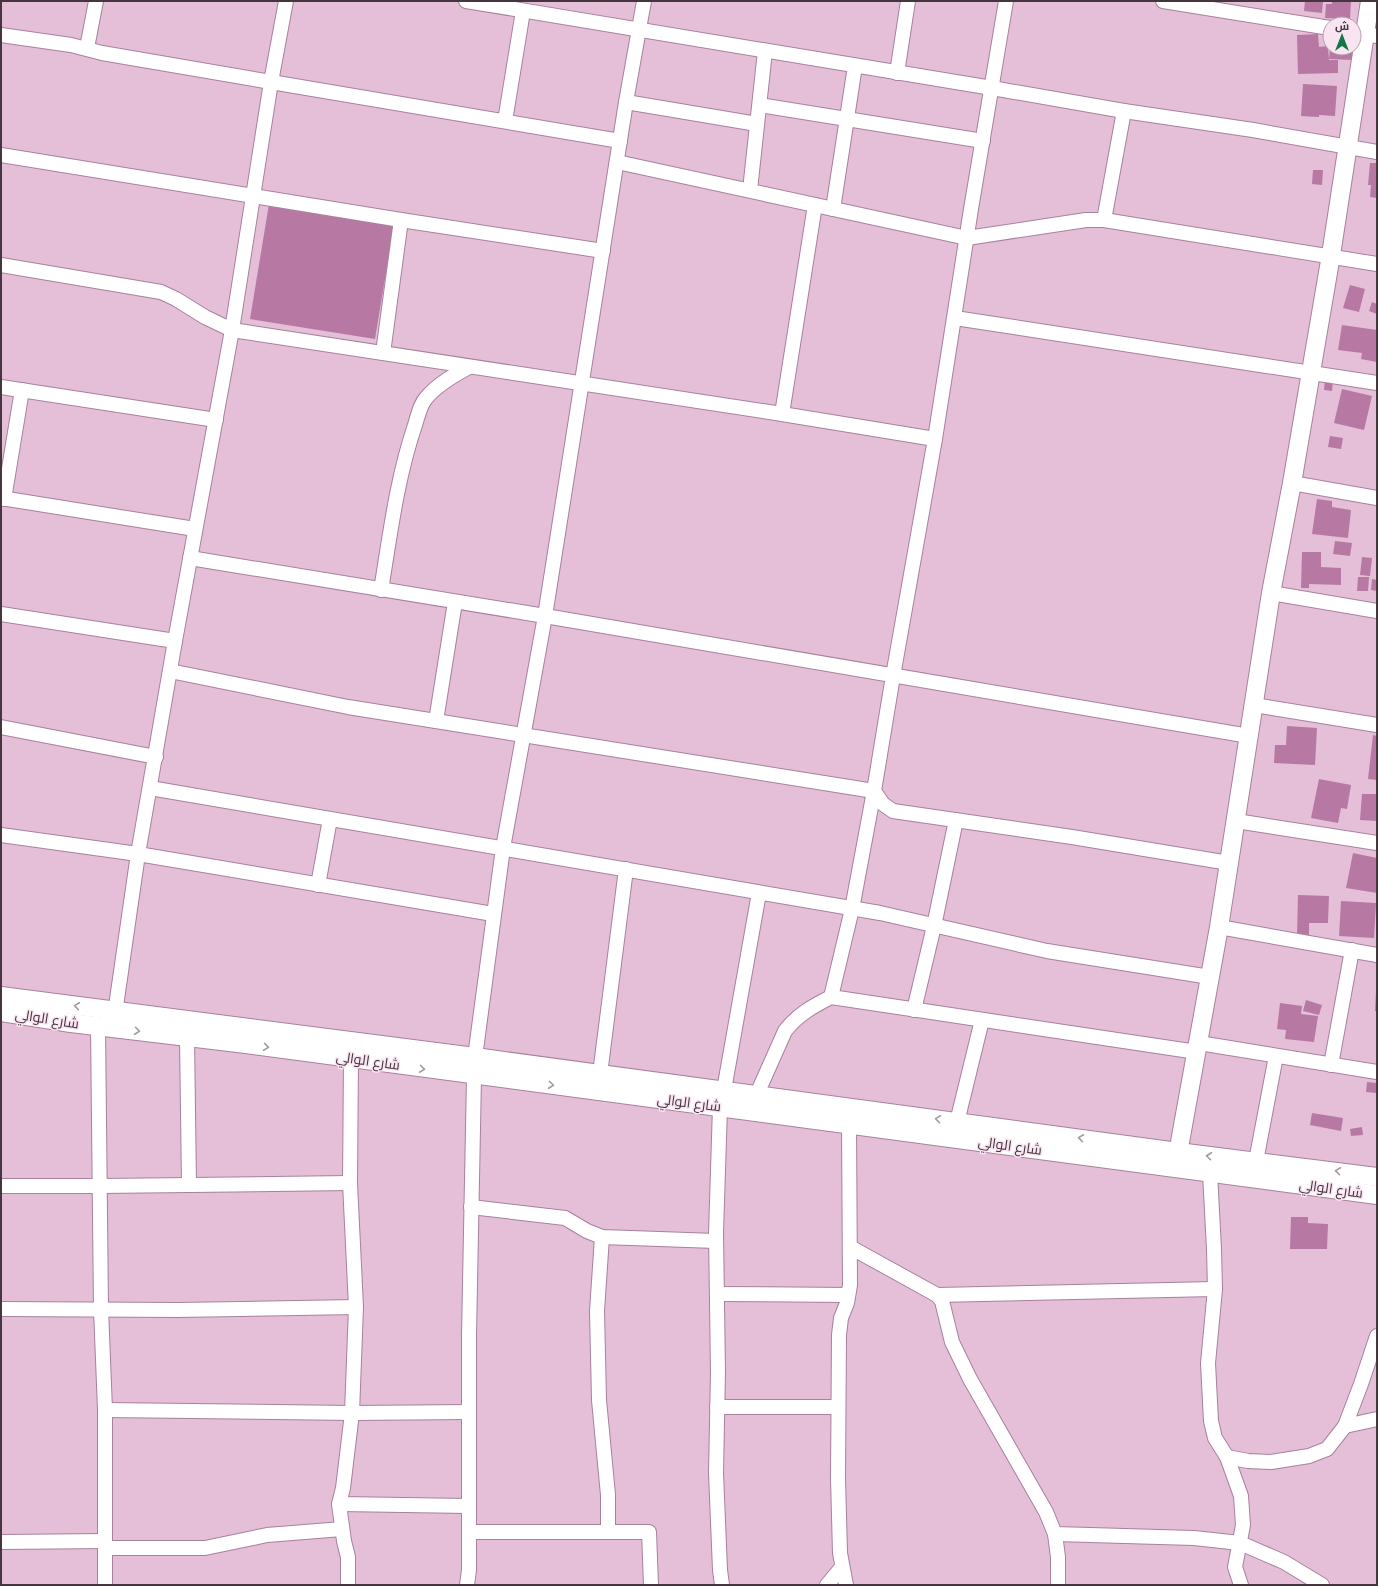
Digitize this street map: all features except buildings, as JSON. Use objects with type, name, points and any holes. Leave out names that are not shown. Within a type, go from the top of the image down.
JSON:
[{"type":"street","points":[[87,48],[96,1]]},
{"type":"street","points":[[105,1585],[105,1410],[101,1309],[100,1186],[109,1022],[175,641],[232,330],[271,82],[286,1]]},
{"type":"street","points":[[466,1],[1124,111],[1253,130],[1377,152]]},
{"type":"street","points":[[475,1057],[503,848],[545,616],[626,102],[644,1]]},
{"type":"street","points":[[897,72],[908,1]]},
{"type":"street","points":[[831,997],[852,909],[874,791],[935,439],[1006,1]]},
{"type":"street","points":[[1162,1],[1322,27]]},
{"type":"street","points":[[1176,1160],[1219,927],[1272,593],[1312,372],[1370,1]]},
{"type":"street","points":[[505,121],[523,11]]},
{"type":"street","points":[[1,35],[87,48],[102,53],[620,141]]},
{"type":"street","points":[[750,190],[766,51]]},
{"type":"street","points":[[834,209],[855,66]]},
{"type":"street","points":[[626,102],[757,124]]},
{"type":"street","points":[[760,105],[983,141]]},
{"type":"street","points":[[1104,220],[1124,111]]},
{"type":"street","points":[[1,155],[603,251]]},
{"type":"street","points":[[617,162],[967,238],[1086,220],[1104,220],[1377,264]]},
{"type":"street","points":[[782,414],[815,205]]},
{"type":"street","points":[[383,353],[401,220]]},
{"type":"street","points":[[1,265],[161,292],[176,298],[205,317],[232,330],[782,414],[935,439]]},
{"type":"street","points":[[955,318],[1377,383]]},
{"type":"street","points":[[381,590],[407,446],[421,406],[426,397],[452,376],[469,367]]},
{"type":"street","points":[[1,387],[216,420]]},
{"type":"street","points":[[22,390],[3,499],[195,529]]},
{"type":"street","points":[[1292,483],[1377,498]]},
{"type":"street","points":[[190,558],[545,616],[1249,736]]},
{"type":"street","points":[[1272,593],[1377,610]]},
{"type":"street","points":[[436,721],[454,602]]},
{"type":"street","points":[[1,614],[175,641]]},
{"type":"street","points":[[170,671],[348,707],[874,791],[882,804],[893,811],[1072,837],[1229,863]]},
{"type":"street","points":[[1254,705],[1377,724]]},
{"type":"street","points":[[1,727],[156,757]]},
{"type":"street","points":[[150,788],[852,909],[1047,951],[1210,977]]},
{"type":"street","points":[[318,885],[330,819]]},
{"type":"street","points":[[914,1010],[934,926],[956,820]]},
{"type":"street","points":[[1236,821],[1377,843]]},
{"type":"street","points":[[1,835],[138,854],[493,914]]},
{"type":"street","points":[[600,1074],[626,869]]},
{"type":"street","points":[[722,1585],[716,1473],[716,1241],[722,1099],[759,893]]},
{"type":"street","points":[[1219,927],[1377,955]]},
{"type":"street","points":[[1330,1065],[1352,950]]},
{"type":"street","name":"شارع الوالي","points":[[1,996],[109,1022],[188,1037],[474,1076],[722,1099],[757,1094],[957,1122],[1176,1160],[1210,1173],[1377,1196]]},
{"type":"street","points":[[757,1094],[785,1031],[792,1022],[808,1009],[831,997],[982,1020],[1276,1056],[1377,1072]]},
{"type":"street","name":"شارع الوالي","points":[[1,1012],[475,1057],[600,1074],[849,1124],[1176,1160],[1256,1161],[1377,1177]]},
{"type":"street","points":[[957,1122],[982,1020]]},
{"type":"street","points":[[188,1037],[189,1185]]},
{"type":"street","points":[[1256,1161],[1276,1056]]},
{"type":"street","points":[[348,1585],[348,1557],[342,1530],[339,1504],[343,1488],[352,1413],[356,1307],[350,1183],[351,1059]]},
{"type":"street","points":[[467,1585],[469,1570],[471,1207],[474,1076]]},
{"type":"street","points":[[846,1585],[842,1567],[838,1478],[838,1407],[839,1335],[841,1318],[850,1285],[849,1124]]},
{"type":"street","points":[[1210,1173],[1215,1289],[1208,1363],[1211,1421],[1215,1438],[1227,1457],[1242,1496],[1243,1525],[1235,1567],[1241,1585]]},
{"type":"street","points":[[1,1186],[350,1183]]},
{"type":"street","points":[[471,1207],[566,1218],[593,1234],[602,1237],[716,1241]]},
{"type":"street","points":[[602,1237],[597,1318],[599,1400],[608,1495],[608,1532]]},
{"type":"street","points":[[850,1247],[937,1295],[942,1301],[952,1342],[970,1379],[1046,1512],[1055,1534],[1058,1557],[1058,1585]]},
{"type":"street","points":[[937,1295],[1215,1289]]},
{"type":"street","points":[[717,1294],[848,1295]]},
{"type":"street","points":[[2,1310],[177,1310],[356,1307]]},
{"type":"street","points":[[1227,1457],[1248,1461],[1270,1462],[1309,1456],[1327,1449],[1345,1426],[1377,1336]]},
{"type":"street","points":[[717,1407],[838,1407]]},
{"type":"street","points":[[105,1410],[352,1413],[469,1412]]},
{"type":"street","points":[[1345,1426],[1377,1419]]},
{"type":"street","points":[[339,1504],[469,1506]]},
{"type":"street","points":[[1,1542],[205,1548],[267,1535],[342,1530]]},
{"type":"street","points":[[469,1532],[649,1532],[651,1585]]},
{"type":"street","points":[[1055,1534],[1194,1538],[1240,1543],[1284,1562],[1322,1585]]},
{"type":"street","points":[[827,1585],[842,1567]]}]
